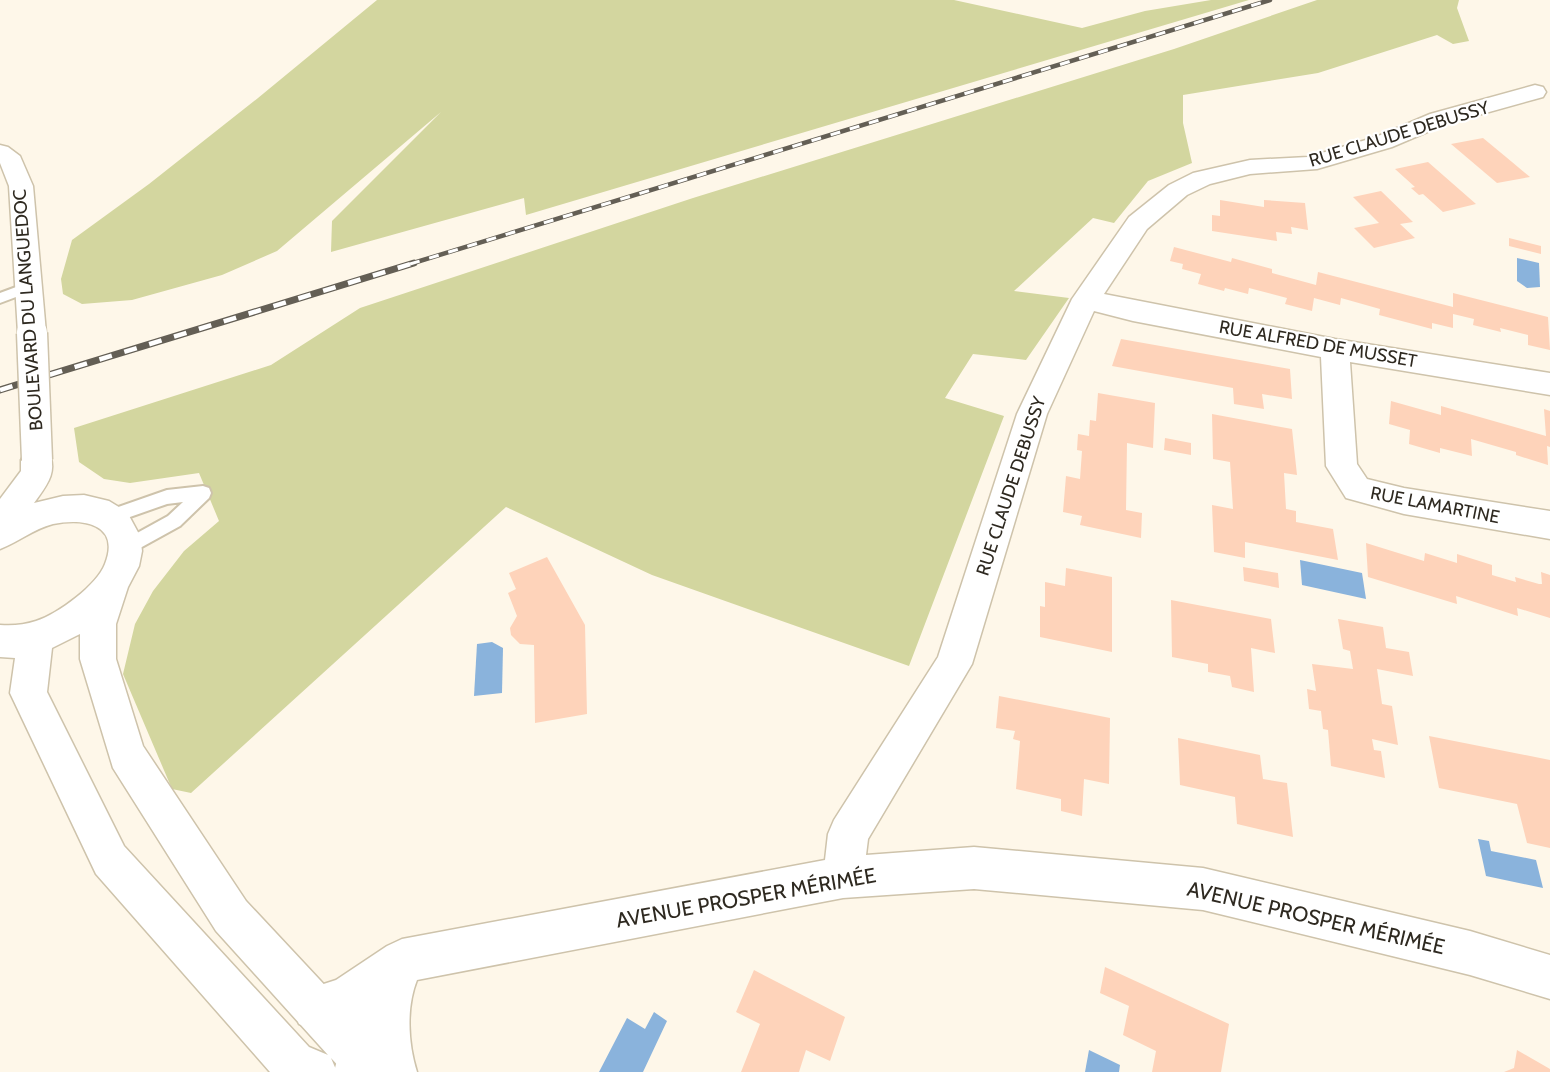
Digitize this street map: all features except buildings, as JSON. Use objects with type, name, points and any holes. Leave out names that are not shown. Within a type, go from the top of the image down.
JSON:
[{"type":"street","name":"RUE CLAUDE DEBUSSY","points":[[843,877],[848,834],[954,664],[1032,414],[1086,299],[1138,223],[1178,190],[1202,178],[1250,167],[1309,164],[1384,142],[1438,119],[1535,92]]},
{"type":"street","name":"BOULEVARD DU LANGUEDOC","points":[[0,152],[12,161],[21,186],[32,333],[37,467]]},
{"type":"street","name":"RUE ALFRED DE MUSSET","points":[[1086,299],[1133,311],[1335,349],[1550,384]]},
{"type":"street","name":"RUE LAMARTINE","points":[[1335,349],[1342,466],[1357,489],[1404,501],[1550,525]]},
{"type":"street","points":[[2,533],[11,509],[37,467],[73,508]]},
{"type":"street","points":[[2,533],[27,519],[50,511],[73,508],[94,510],[110,517],[122,530],[119,566],[98,624],[98,659],[127,755],[231,916],[370,1068],[390,1058],[395,981]]},
{"type":"street","points":[[119,566],[92,606],[65,625],[17,640],[27,693],[110,860],[302,1069]]},
{"type":"street","name":"AVENUE PROSPER MÉRIMÉE","points":[[315,1008],[395,981],[843,877],[974,868],[1203,889],[1470,953],[1550,977]]},
{"type":"lane","points":[[0,298],[27,288]]},
{"type":"lane","points":[[110,517],[167,496],[202,493],[174,521],[119,566]]},
{"type":"green space","points":[[377,0],[954,0],[1082,28],[1145,11],[1211,0],[1249,0],[526,215],[524,198],[331,252],[332,221],[441,112],[277,251],[222,275],[132,300],[82,304],[63,294],[61,279],[72,240],[149,184]]},
{"type":"green space","points":[[1317,0],[1459,0],[1457,8],[1469,41],[1453,44],[1437,35],[1318,73],[1183,95],[1183,123],[1192,163],[1148,181],[1114,223],[1093,218],[1014,291],[1069,298],[1026,360],[973,354],[945,398],[1004,416],[909,666],[652,575],[506,507],[191,793],[172,789],[123,674],[135,624],[153,591],[184,551],[219,521],[199,473],[130,483],[104,479],[79,462],[74,428],[271,365],[360,308],[693,198],[1174,49]]},
{"type":"water","points":[[1517,258],[1539,263],[1540,287],[1527,288],[1517,281]]},
{"type":"water","points":[[1300,560],[1362,573],[1366,599],[1302,585]]},
{"type":"water","points":[[492,642],[503,648],[502,693],[474,696],[477,644]]},
{"type":"water","points":[[1478,839],[1489,841],[1491,851],[1536,860],[1543,888],[1486,876]]},
{"type":"water","points":[[654,1012],[667,1021],[643,1072],[599,1072],[627,1018],[645,1029]]},
{"type":"water","points":[[1089,1050],[1120,1065],[1119,1072],[1085,1072]]},
{"type":"railway","points":[[410,264],[1270,0]]},
{"type":"railway","points":[[0,390],[414,263]]}]
